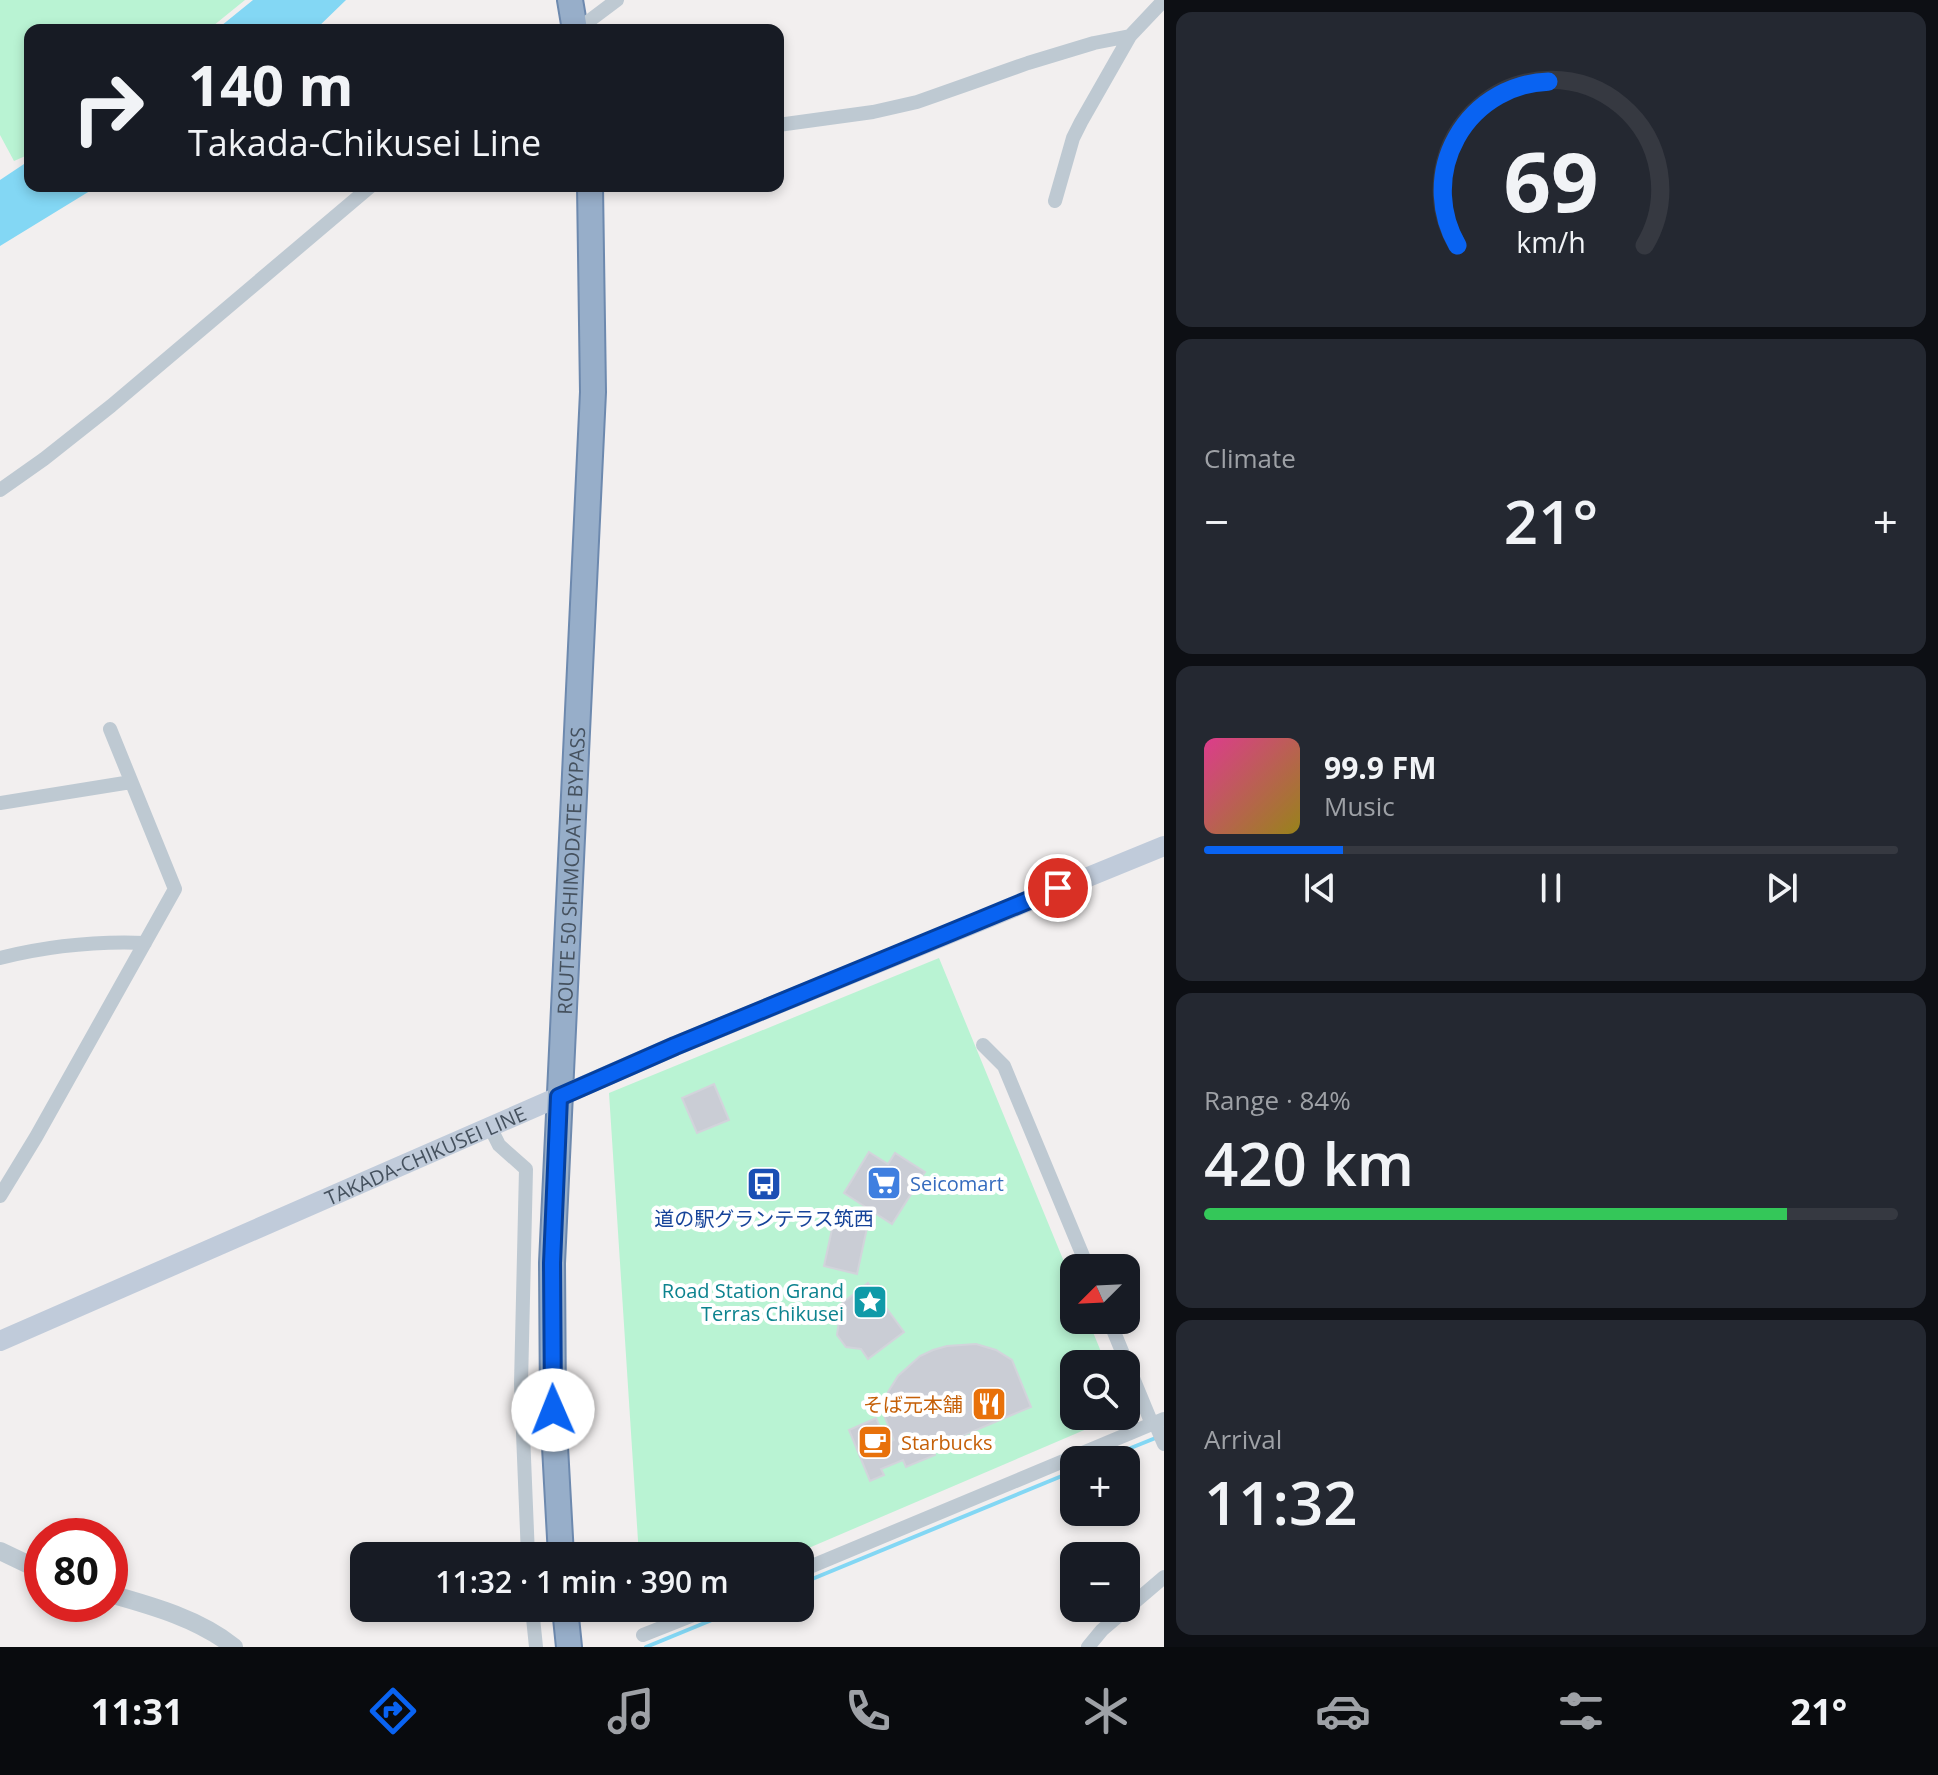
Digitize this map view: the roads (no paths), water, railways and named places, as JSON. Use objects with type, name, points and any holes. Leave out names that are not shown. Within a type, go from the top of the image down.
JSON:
[{"type":"highway","name":"ROUTE 50 SHIMODATE BYPASS","points":[[560,1542],[552,1334],[559,1097],[593,392],[590,192]]},
{"type":"highway","points":[[566,1622],[569,1647]]},
{"type":"main road","name":"TAKADA-CHIKUSEI LINE","points":[[0,1341],[559,1097],[944,934],[1164,846]]},
{"type":"street","points":[[574,20],[617,0]]},
{"type":"street","points":[[1055,201],[1073,138],[1130,36],[1164,0]]},
{"type":"street","points":[[784,124],[873,112],[917,102],[1028,63],[1094,43],[1130,36]]},
{"type":"street","points":[[0,490],[111,406],[364,192]]},
{"type":"street","points":[[0,1196],[175,889],[110,729]]},
{"type":"street","points":[[0,803],[131,782]]},
{"type":"street","points":[[0,958],[97,942],[145,943]]},
{"type":"street","points":[[983,1045],[1004,1066],[1082,1254]]},
{"type":"street","points":[[490,1127],[499,1145],[526,1169],[521,1384],[527,1542]]},
{"type":"street","points":[[814,1566],[1159,1430],[1115,1334]]},
{"type":"street","points":[[0,1551],[24,1562]]},
{"type":"street","points":[[1088,1647],[1102,1630],[1164,1577]]},
{"type":"street","points":[[128,1600],[181,1617],[221,1636],[234,1647]]},
{"type":"street","points":[[533,1622],[536,1647]]},
{"type":"street","points":[[643,1635],[676,1622]]},
{"type":"water","points":[[253,0],[346,0],[321,24],[223,24]]},
{"type":"water","points":[[24,164],[24,192],[88,192],[0,246],[0,180]]},
{"type":"waterway","points":[[1136,1446],[1158,1437]]},
{"type":"waterway","points":[[814,1578],[1060,1477]]},
{"type":"waterway","points":[[646,1647],[707,1622]]},
{"type":"place","name":"Seicomart","points":[[884,1183]]},
{"type":"place","name":"道の駅グランテラス筑西","points":[[764,1184]]},
{"type":"place","name":"Road Station Grand Terras Chikusei","points":[[870,1302]]},
{"type":"place","name":"そば元本舗","points":[[989,1404]]},
{"type":"place","name":"Starbucks","points":[[875,1442]]}]
